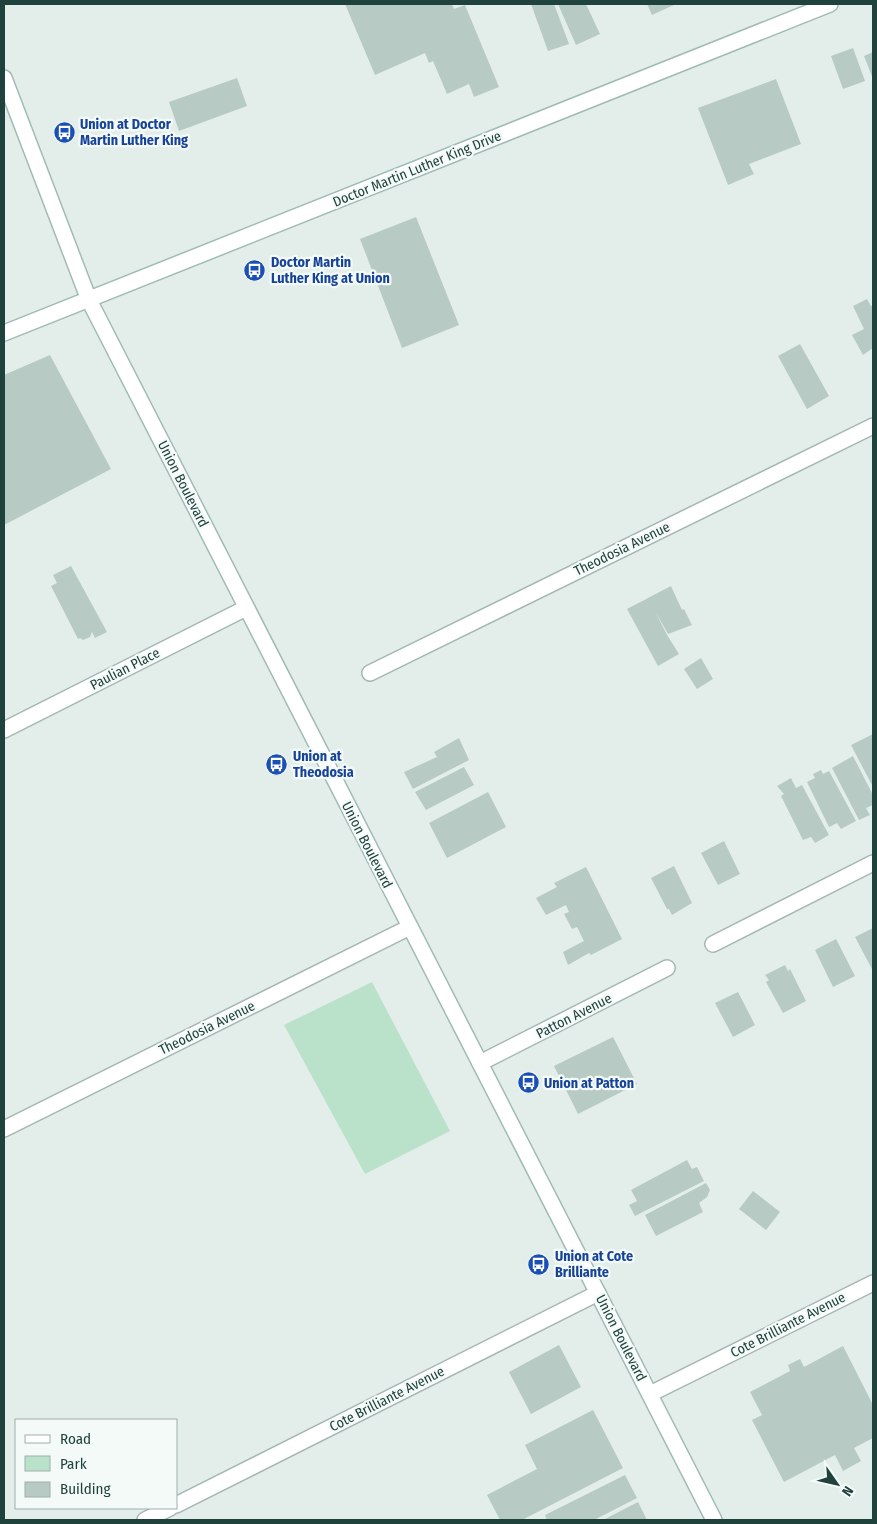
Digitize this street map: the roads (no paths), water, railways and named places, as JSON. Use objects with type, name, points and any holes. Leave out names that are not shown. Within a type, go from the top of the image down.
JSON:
[{"type":"main road","name":"Doctor Martin Luther King Drive","points":[[4,333],[830,4]]},
{"type":"main road","name":"Union Boulevard","points":[[4,78],[89,300],[714,1520]]},
{"type":"main road","name":"Theodosia Avenue","points":[[370,673],[873,426]]},
{"type":"main road","name":"Paulian Place","points":[[4,730],[246,608]]},
{"type":"main road","points":[[713,944],[873,863]]},
{"type":"main road","name":"Theodosia Avenue","points":[[4,1129],[410,926]]},
{"type":"main road","name":"Patton Avenue","points":[[480,1063],[667,968]]},
{"type":"main road","name":"Cote Brilliante Avenue","points":[[650,1394],[873,1283]]},
{"type":"main road","name":"Cote Brilliante Avenue","points":[[178,1504],[598,1293]]},
{"type":"main road","points":[[145,1520],[168,1509]]},
{"type":"place","name":"Union at Doctor Martin Luther King","points":[[64,132]]},
{"type":"place","name":"Doctor Martin Luther King at Union","points":[[255,270]]},
{"type":"place","name":"Union at Theodosia","points":[[277,764]]},
{"type":"place","name":"Union at Patton","points":[[528,1083]]},
{"type":"place","name":"Union at Cote Brilliante","points":[[539,1264]]}]
